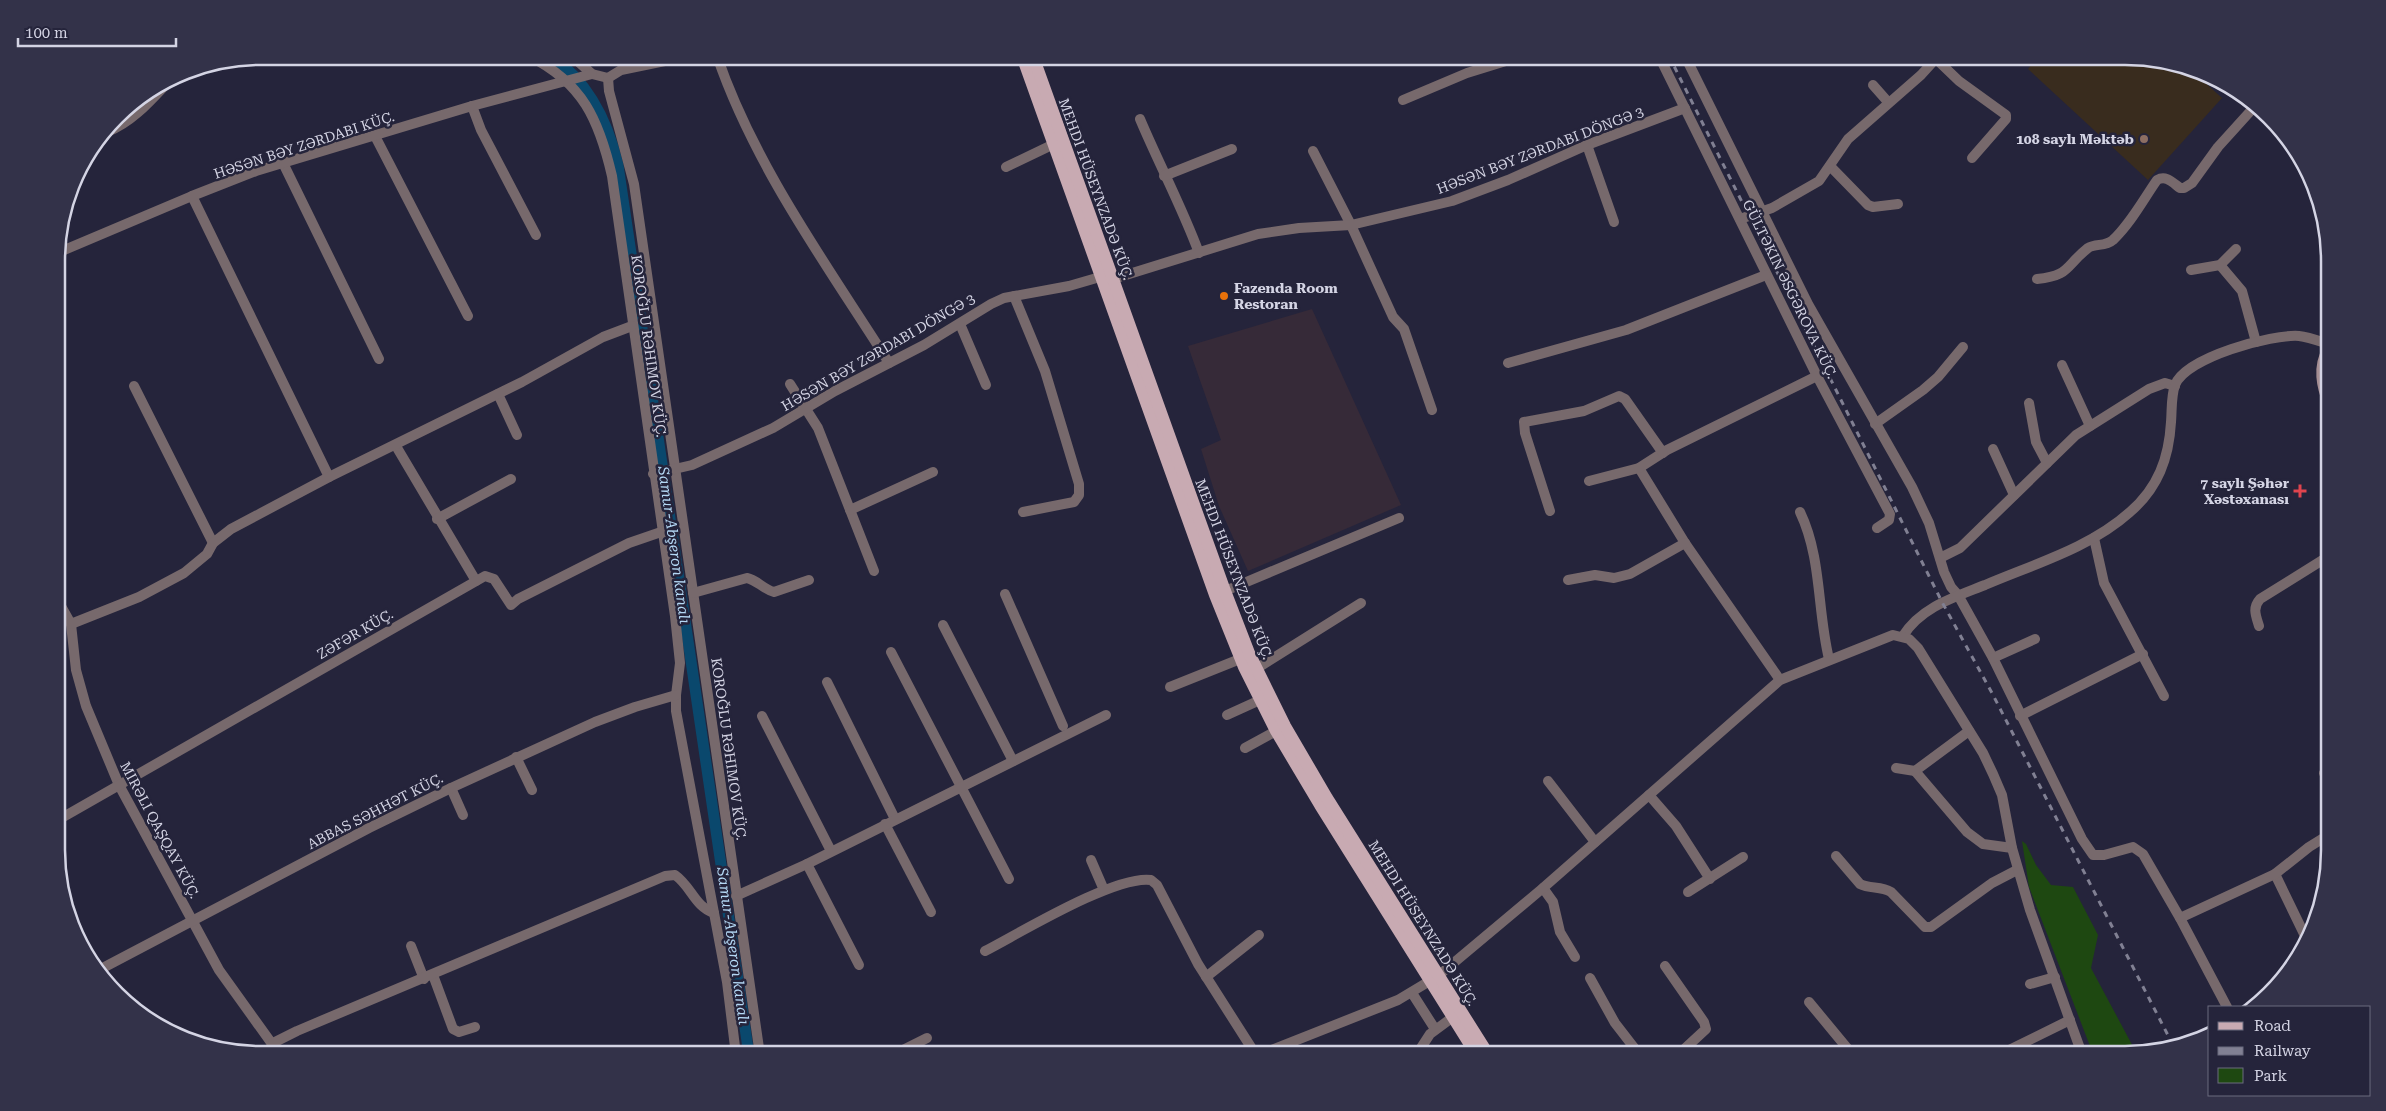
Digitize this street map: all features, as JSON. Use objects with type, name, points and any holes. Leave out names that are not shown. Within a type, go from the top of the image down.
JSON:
[{"type":"main road","name":"MEHDI HÜSEYNZADƏ KÜÇ.","points":[[1025,65],[1224,590],[1256,669],[1285,726],[1434,978],[1453,1017],[1471,1046]]},
{"type":"main road","name":"MEHDI HÜSEYNZADƏ KÜÇ.","points":[[1036,65],[1106,278],[1240,659],[1276,731],[1320,805],[1434,978],[1482,1046]]},
{"type":"street","name":"KOROĞLU RƏHIMOV KÜÇ.","points":[[545,65],[580,95],[592,114],[608,158],[661,532],[675,616],[680,663],[676,710],[732,1015],[735,1046]]},
{"type":"street","points":[[582,65],[592,74],[608,78],[621,70],[645,65]]},
{"type":"street","points":[[721,65],[730,90],[767,168],[889,363]]},
{"type":"street","points":[[1403,100],[1494,65]]},
{"type":"street","name":"GÜLTƏKIN ƏSGƏROVA KÜÇ.","points":[[1664,65],[1766,275],[1890,514],[1889,520],[1877,528]]},
{"type":"street","points":[[1689,65],[1808,304],[1921,505],[1951,587],[1993,658],[2020,716],[2088,848],[2093,855],[2099,856],[2126,848],[2139,850],[2180,918],[2226,1006]]},
{"type":"street","points":[[1740,219],[1762,212],[1805,191],[1819,181],[1830,166],[1838,150],[1848,139],[1921,75],[1929,65]]},
{"type":"street","points":[[1943,65],[1959,81],[2006,115],[2006,120],[1972,158]]},
{"type":"street","name":"HƏSƏN BƏY ZƏRDABI KÜÇ.","points":[[65,250],[192,196],[283,163],[472,106],[592,74]]},
{"type":"street","name":"KOROĞLU RƏHIMOV KÜÇ.","points":[[608,78],[609,91],[634,184],[759,1046]]},
{"type":"street","points":[[1873,85],[1888,102]]},
{"type":"street","points":[[119,126],[148,105],[157,95]]},
{"type":"street","points":[[472,106],[481,130],[536,235]]},
{"type":"street","name":"HƏSƏN BƏY ZƏRDABI DÖNGƏ 3","points":[[653,474],[675,470],[773,428],[960,324],[991,304],[1014,296],[1106,278],[1200,253],[1258,234],[1299,228],[1351,225],[1452,201],[1508,180],[1587,145],[1685,108]]},
{"type":"street","points":[[2037,279],[2060,275],[2090,247],[2103,245],[2113,240],[2134,214],[2157,180],[2166,178],[2180,188],[2184,188],[2192,183],[2218,146],[2250,111]]},
{"type":"street","points":[[1140,118],[1164,176],[1184,212],[1200,253]]},
{"type":"street","points":[[375,136],[468,316]]},
{"type":"street","points":[[1006,167],[1054,144]]},
{"type":"street","points":[[1587,145],[1614,222]]},
{"type":"street","points":[[1164,176],[1232,149]]},
{"type":"street","points":[[1313,151],[1351,225],[1393,317],[1404,329],[1432,410]]},
{"type":"street","points":[[283,163],[379,359]]},
{"type":"street","points":[[1830,166],[1868,205],[1873,207],[1898,204]]},
{"type":"street","points":[[192,196],[329,477]]},
{"type":"street","points":[[2191,270],[2220,264],[2236,249]]},
{"type":"street","points":[[2220,264],[2242,291],[2256,342]]},
{"type":"street","points":[[1508,363],[1626,330],[1766,275]]},
{"type":"street","points":[[1014,296],[1045,371],[1079,484],[1079,495],[1074,502],[1024,512]]},
{"type":"street","points":[[960,324],[986,384]]},
{"type":"street","points":[[71,624],[139,597],[184,573],[206,554],[213,543],[231,530],[329,477],[396,446],[498,394],[603,337],[632,326]]},
{"type":"street","points":[[1903,636],[1908,627],[1942,602],[2094,538],[2119,522],[2141,503],[2158,477],[2170,445],[2175,386],[2185,373],[2225,350],[2256,342],[2298,336],[2321,342]]},
{"type":"street","points":[[1875,424],[1938,377],[1963,347]]},
{"type":"street","points":[[2062,366],[2090,426]]},
{"type":"street","points":[[1589,481],[1639,468],[1662,452],[1817,376]]},
{"type":"street","points":[[1940,558],[1960,548],[2076,435],[2154,387],[2165,383],[2175,386]]},
{"type":"street","points":[[790,384],[818,428],[874,571]]},
{"type":"street","points":[[134,386],[213,543]]},
{"type":"street","points":[[498,394],[517,435]]},
{"type":"street","points":[[1550,511],[1525,433],[1524,422],[1584,411],[1619,396],[1625,399],[1662,452]]},
{"type":"street","points":[[2029,403],[2036,442],[2047,463]]},
{"type":"street","points":[[396,446],[476,581],[485,576],[494,579],[511,606],[518,599],[629,543],[661,532]]},
{"type":"street","points":[[1993,449],[2014,495]]},
{"type":"street","points":[[1639,468],[1685,542],[1780,680]]},
{"type":"street","points":[[850,510],[933,472]]},
{"type":"street","points":[[438,519],[511,479]]},
{"type":"street","points":[[1800,512],[1810,532],[1815,554],[1822,622],[1829,659]]},
{"type":"street","points":[[1224,590],[1399,518]]},
{"type":"street","points":[[2094,538],[2104,583],[2164,696]]},
{"type":"street","points":[[1568,580],[1595,575],[1614,578],[1630,574],[1685,542]]},
{"type":"street","points":[[2259,626],[2255,605],[2260,599],[2321,561]]},
{"type":"street","points":[[693,593],[747,578],[753,579],[774,592],[809,580]]},
{"type":"street","name":"ZƏFƏR KÜÇ.","points":[[65,816],[476,581]]},
{"type":"street","points":[[1005,594],[1063,726]]},
{"type":"street","points":[[1256,669],[1361,603]]},
{"type":"street","name":"MIRƏLI QAŞQAY KÜÇ.","points":[[65,612],[71,624],[76,670],[86,706],[119,785],[219,970],[272,1046]]},
{"type":"street","points":[[943,625],[1013,761]]},
{"type":"street","points":[[1278,1046],[1412,993],[1434,978],[1543,888],[1780,680],[1884,638],[1903,636],[1913,642],[1918,648],[1984,754],[2002,796],[2017,870],[2030,910],[2079,1046]]},
{"type":"street","points":[[1993,658],[2035,639]]},
{"type":"street","points":[[891,652],[1009,879]]},
{"type":"street","points":[[2020,716],[2143,654]]},
{"type":"street","points":[[1170,687],[1240,659]]},
{"type":"street","points":[[827,682],[895,819]]},
{"type":"street","name":"ABBAS SƏHHƏT KÜÇ.","points":[[104,967],[450,788],[616,714],[676,695]]},
{"type":"street","points":[[1228,715],[1260,700]]},
{"type":"street","points":[[736,896],[807,864],[1106,715]]},
{"type":"street","points":[[762,716],[831,851]]},
{"type":"street","points":[[1245,748],[1276,731]]},
{"type":"street","points":[[1916,771],[1969,731]]},
{"type":"street","points":[[516,757],[532,790]]},
{"type":"street","points":[[1896,768],[1916,771],[1967,832],[1983,844],[2012,848]]},
{"type":"street","points":[[1548,781],[1595,842]]},
{"type":"street","points":[[450,788],[463,815]]},
{"type":"street","points":[[1649,796],[1676,826],[1710,879]]},
{"type":"street","points":[[885,824],[931,912]]},
{"type":"street","points":[[2180,918],[2275,874],[2308,847],[2321,839]]},
{"type":"street","points":[[1836,856],[1860,884],[1886,889],[1891,892],[1925,927],[1931,928],[1992,883],[2017,870]]},
{"type":"street","points":[[1688,892],[1743,857]]},
{"type":"street","points":[[1091,860],[1104,890]]},
{"type":"street","points":[[807,864],[859,965]]},
{"type":"street","points":[[2275,874],[2303,932]]},
{"type":"street","points":[[281,1046],[297,1031],[665,876],[675,875],[683,880],[698,903],[706,910],[714,913]]},
{"type":"street","points":[[985,951],[1104,890],[1130,881],[1151,880],[1157,885],[1206,977],[1253,1046]]},
{"type":"street","points":[[1543,888],[1552,902],[1560,932],[1575,957]]},
{"type":"street","points":[[1206,977],[1259,934]]},
{"type":"street","points":[[411,946],[453,1029],[459,1032],[475,1027]]},
{"type":"street","points":[[1665,966],[1704,1022],[1706,1029],[1702,1036],[1689,1046]]},
{"type":"street","points":[[2030,984],[2055,977]]},
{"type":"street","points":[[1590,978],[1614,1023],[1633,1046]]},
{"type":"street","points":[[1412,993],[1435,1029]]},
{"type":"street","points":[[1809,1002],[1845,1046]]},
{"type":"street","points":[[1423,1046],[1435,1029],[1453,1017]]},
{"type":"street","points":[[2017,1046],[2070,1020]]},
{"type":"street","points":[[911,1046],[927,1038]]},
{"type":"shaded area","name":"108 saylı Məktəb","points":[[2031,65],[2138,65],[2188,75],[2204,82],[2222,98],[2148,180],[2028,69]]},
{"type":"shaded area","points":[[1312,309],[1401,505],[1248,571],[1219,506],[1201,449],[1221,440],[1188,346]]},
{"type":"green space","points":[[2022,841],[2026,844],[2036,865],[2051,885],[2073,887],[2098,935],[2091,968],[2133,1046],[2090,1046],[2029,887]]},
{"type":"waterway","name":"Samur-Abşeron kanalı","points":[[563,65],[576,78],[595,104],[609,133],[618,165],[748,1046]]},
{"type":"railway","points":[[1674,65],[1942,602],[1992,693],[2171,1040]]},
{"type":"place","name":"108 saylı Məktəb","points":[[2144,139]]},
{"type":"place","name":"Fazenda Room Restoran","points":[[1224,296]]},
{"type":"place","name":"7 saylı Şəhər Xəstəxanası","points":[[2300,491]]}]
